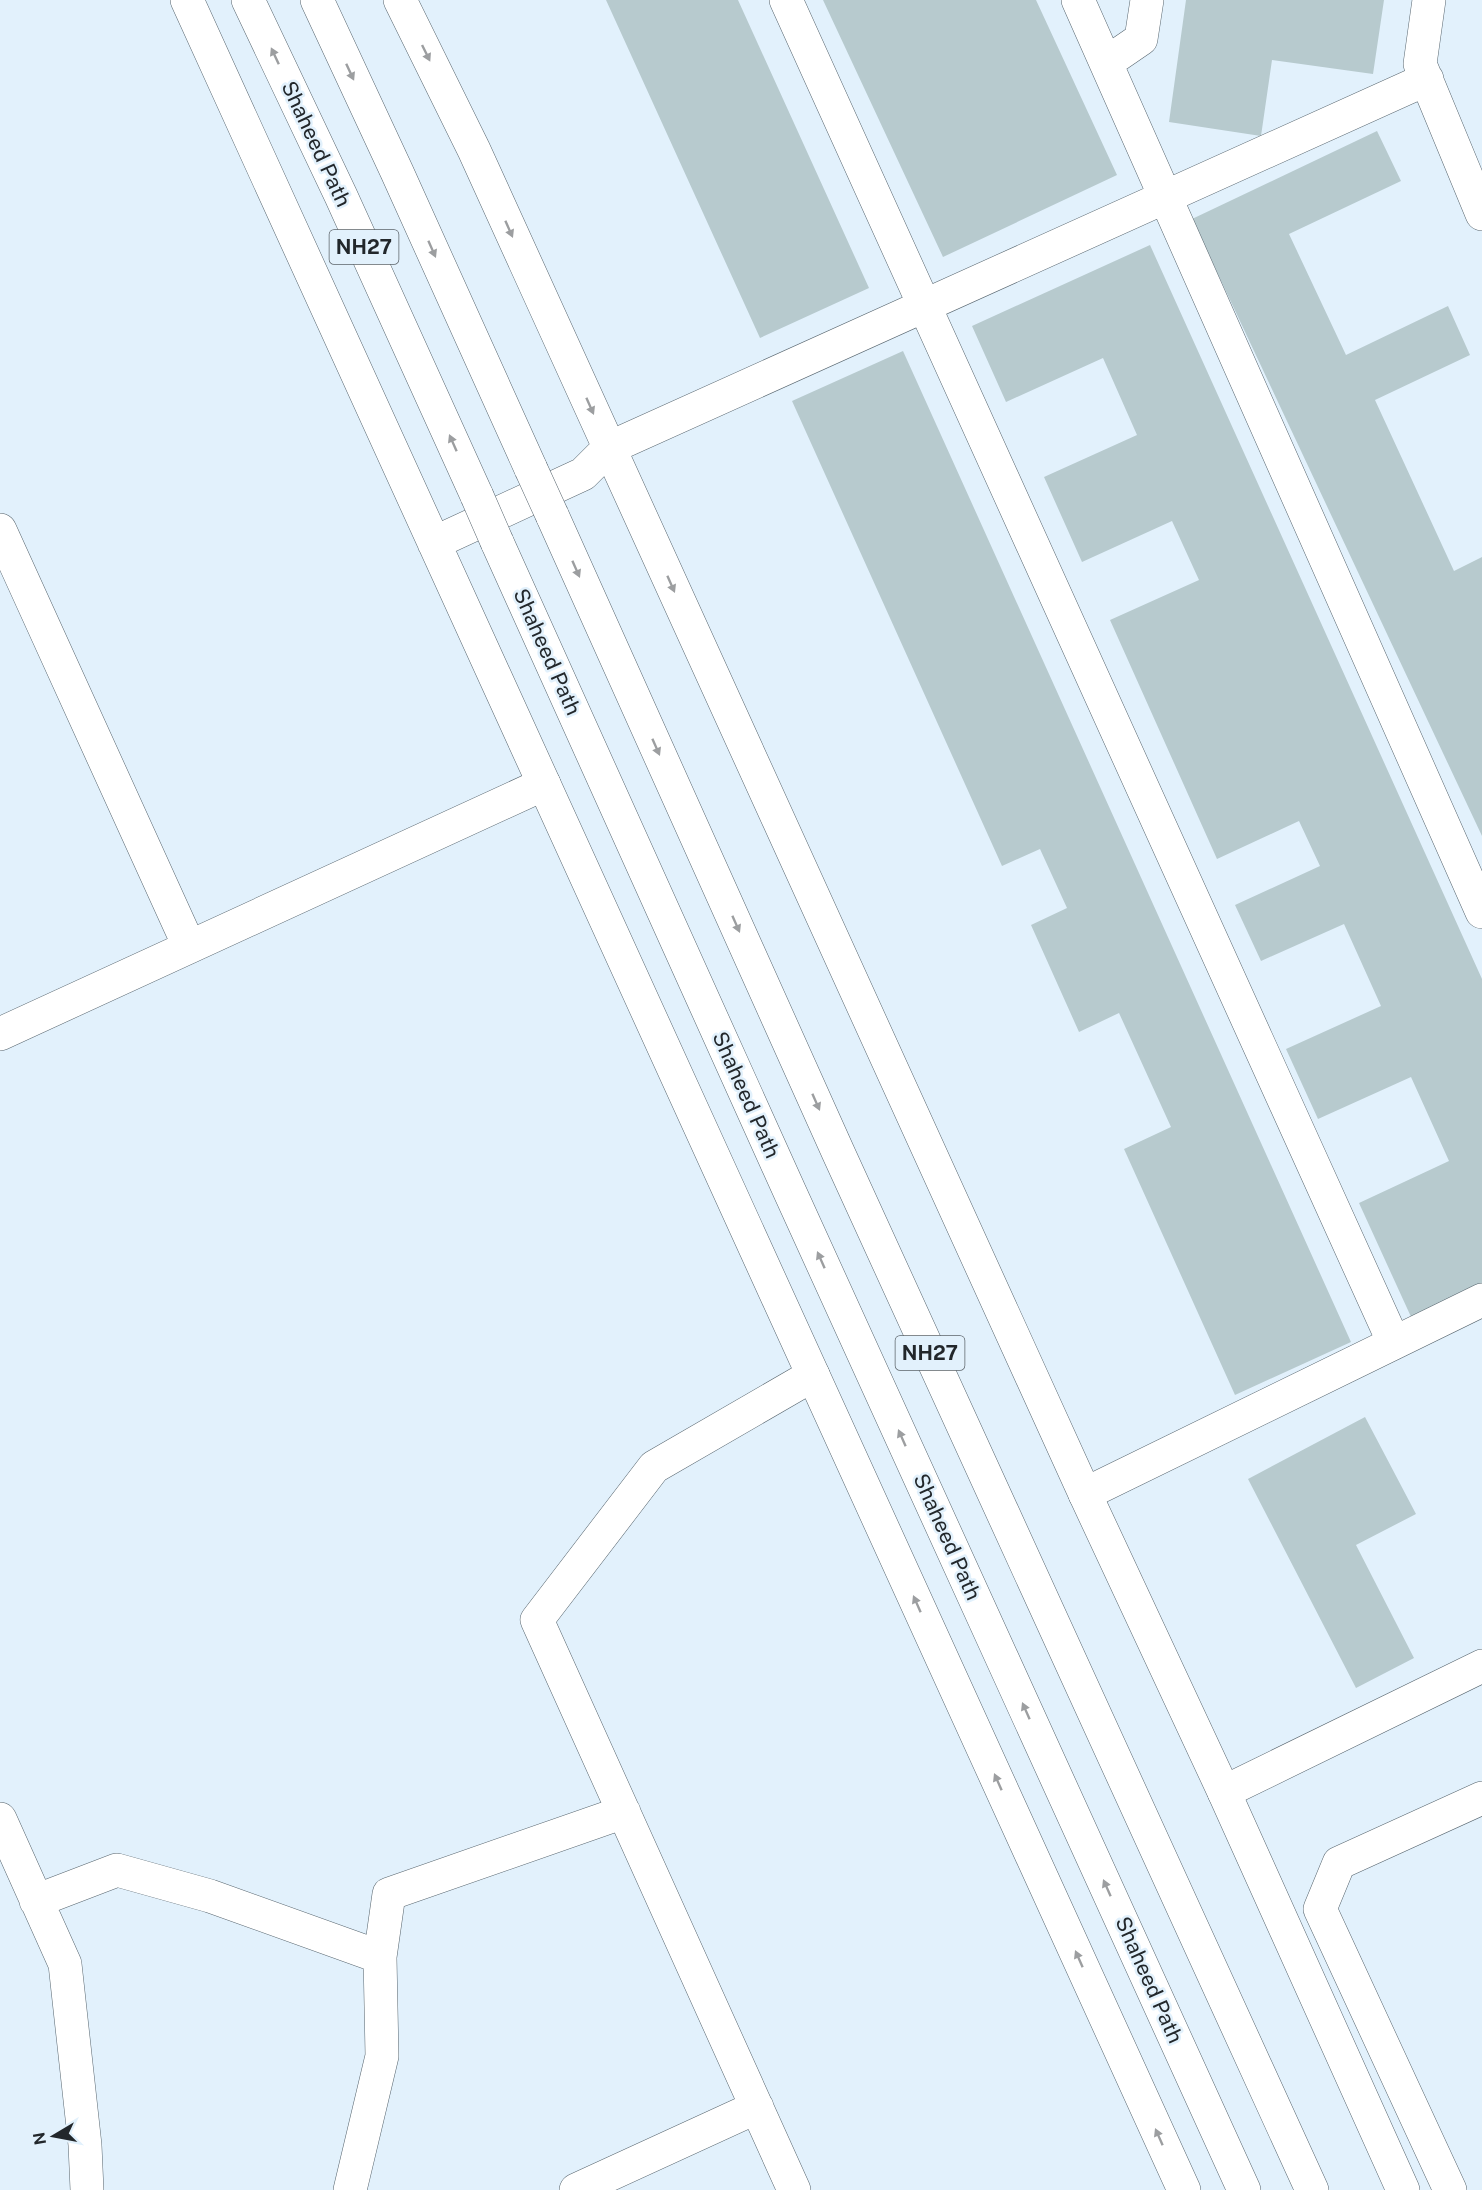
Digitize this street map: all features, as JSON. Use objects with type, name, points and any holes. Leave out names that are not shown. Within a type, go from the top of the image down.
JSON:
[{"type":"main road","points":[[187,0],[1184,2190]]},
{"type":"main road","name":"Shaheed Path","points":[[248,0],[341,196],[789,1190],[1244,2190]]},
{"type":"main road","name":"NH27","points":[[317,0],[1312,2190]]},
{"type":"main road","points":[[400,0],[474,150],[1085,1494],[1224,1792],[1403,2190]]},
{"type":"main road","points":[[786,0],[1394,1343]]},
{"type":"main road","points":[[1078,0],[1482,912]]},
{"type":"main road","points":[[1106,63],[1142,39],[1147,0]]},
{"type":"main road","points":[[1429,0],[1420,64],[1482,214]]},
{"type":"main road","points":[[434,543],[583,474],[609,448],[1427,79]]},
{"type":"main road","points":[[0,530],[189,946]]},
{"type":"main road","points":[[0,1034],[544,784]]},
{"type":"main road","points":[[1085,1494],[1482,1300]]},
{"type":"main road","points":[[794,2190],[537,1620],[654,1467],[813,1375]]},
{"type":"main road","points":[[1224,1792],[1482,1666]]},
{"type":"main road","points":[[1450,2190],[1320,1909],[1339,1863],[1482,1798]]},
{"type":"main road","points":[[350,2190],[382,2056],[380,1957],[389,1893],[624,1812]]},
{"type":"main road","points":[[0,1819],[65,1964],[85,2145],[87,2190]]},
{"type":"main road","points":[[36,1901],[117,1870],[210,1896],[380,1957]]},
{"type":"main road","points":[[1364,2104],[1403,2089]]},
{"type":"main road","points":[[576,2190],[757,2107]]},
{"type":"building","points":[[606,0],[738,0],[869,288],[760,338]]},
{"type":"building","points":[[823,0],[1036,0],[1117,175],[943,257]]},
{"type":"building","points":[[1186,0],[1384,0],[1373,74],[1272,60],[1261,136],[1169,122]]},
{"type":"building","points":[[1377,131],[1401,181],[1289,234],[1346,355],[1448,306],[1470,355],[1375,400],[1454,571],[1482,557],[1482,836],[1192,219]]},
{"type":"building","points":[[1150,245],[1482,979],[1482,1288],[1412,1319],[1359,1203],[1449,1161],[1411,1077],[1318,1119],[1286,1049],[1381,1006],[1344,924],[1261,961],[1235,905],[1320,866],[1299,821],[1217,859],[1110,620],[1199,580],[1172,521],[1082,562],[1044,477],[1137,435],[1103,358],[1006,402],[972,326]]},
{"type":"building","points":[[903,351],[1351,1342],[1235,1395],[1124,1149],[1171,1127],[1119,1013],[1079,1032],[1031,925],[1067,908],[1040,849],[1002,866],[792,401]]},
{"type":"building","points":[[1365,1417],[1416,1514],[1356,1545],[1414,1658],[1356,1688],[1248,1479]]}]
